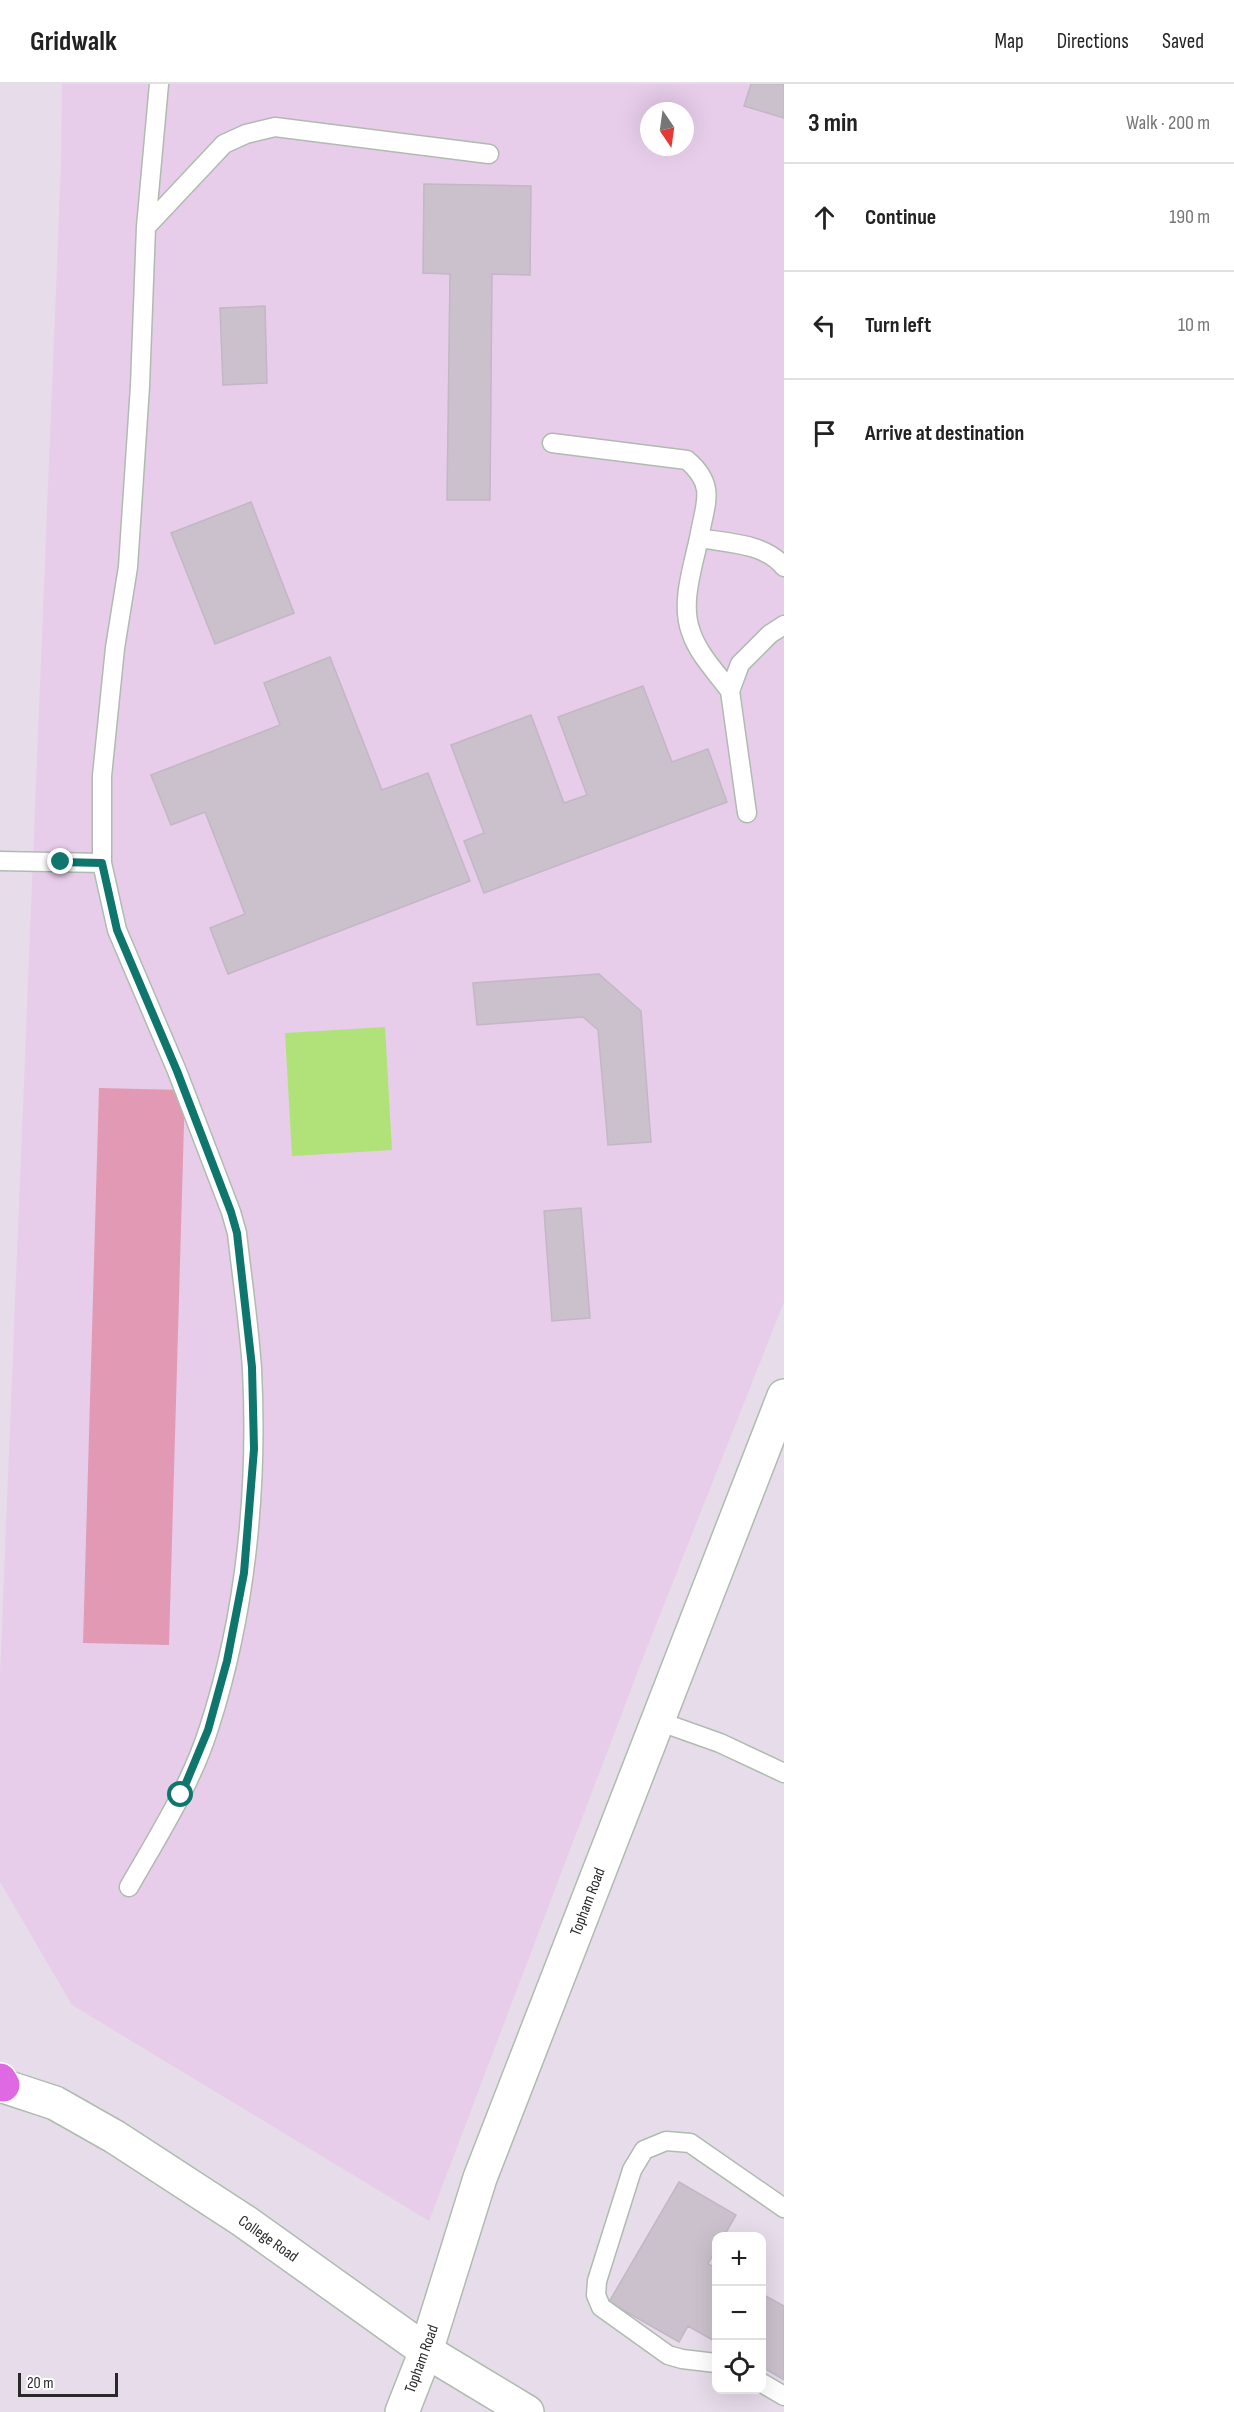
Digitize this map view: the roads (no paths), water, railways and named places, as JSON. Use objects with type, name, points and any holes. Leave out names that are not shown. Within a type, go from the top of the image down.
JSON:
[{"type":"street","name":"Topham Road","points":[[402,2412],[426,2351],[480,2178],[784,1396]]},
{"type":"street","name":"College Road","points":[[1,2083],[55,2103],[116,2137],[244,2222],[426,2351],[527,2412]]},
{"type":"lane","points":[[129,1887],[181,1795],[208,1730],[227,1661],[244,1573],[254,1449],[252,1367],[237,1233],[181,1082],[117,930],[102,863],[102,776],[115,648],[128,567],[140,386],[146,227],[159,84]]},
{"type":"lane","points":[[146,227],[224,144],[246,134],[275,127],[489,154]]},
{"type":"lane","points":[[552,443],[687,460],[700,471],[708,489],[689,585],[687,609],[691,632],[705,657],[730,691]]},
{"type":"lane","points":[[699,538],[753,548],[770,554],[784,567]]},
{"type":"lane","points":[[747,813],[730,691],[740,664],[770,634],[784,625]]},
{"type":"lane","points":[[0,861],[102,863]]},
{"type":"lane","points":[[658,1721],[720,1743],[784,1773]]},
{"type":"lane","points":[[712,2362],[668,2355],[602,2307],[596,2295],[597,2281],[632,2170],[644,2150],[666,2141],[690,2143],[784,2208]]},
{"type":"lane","points":[[766,2385],[784,2396]]}]
